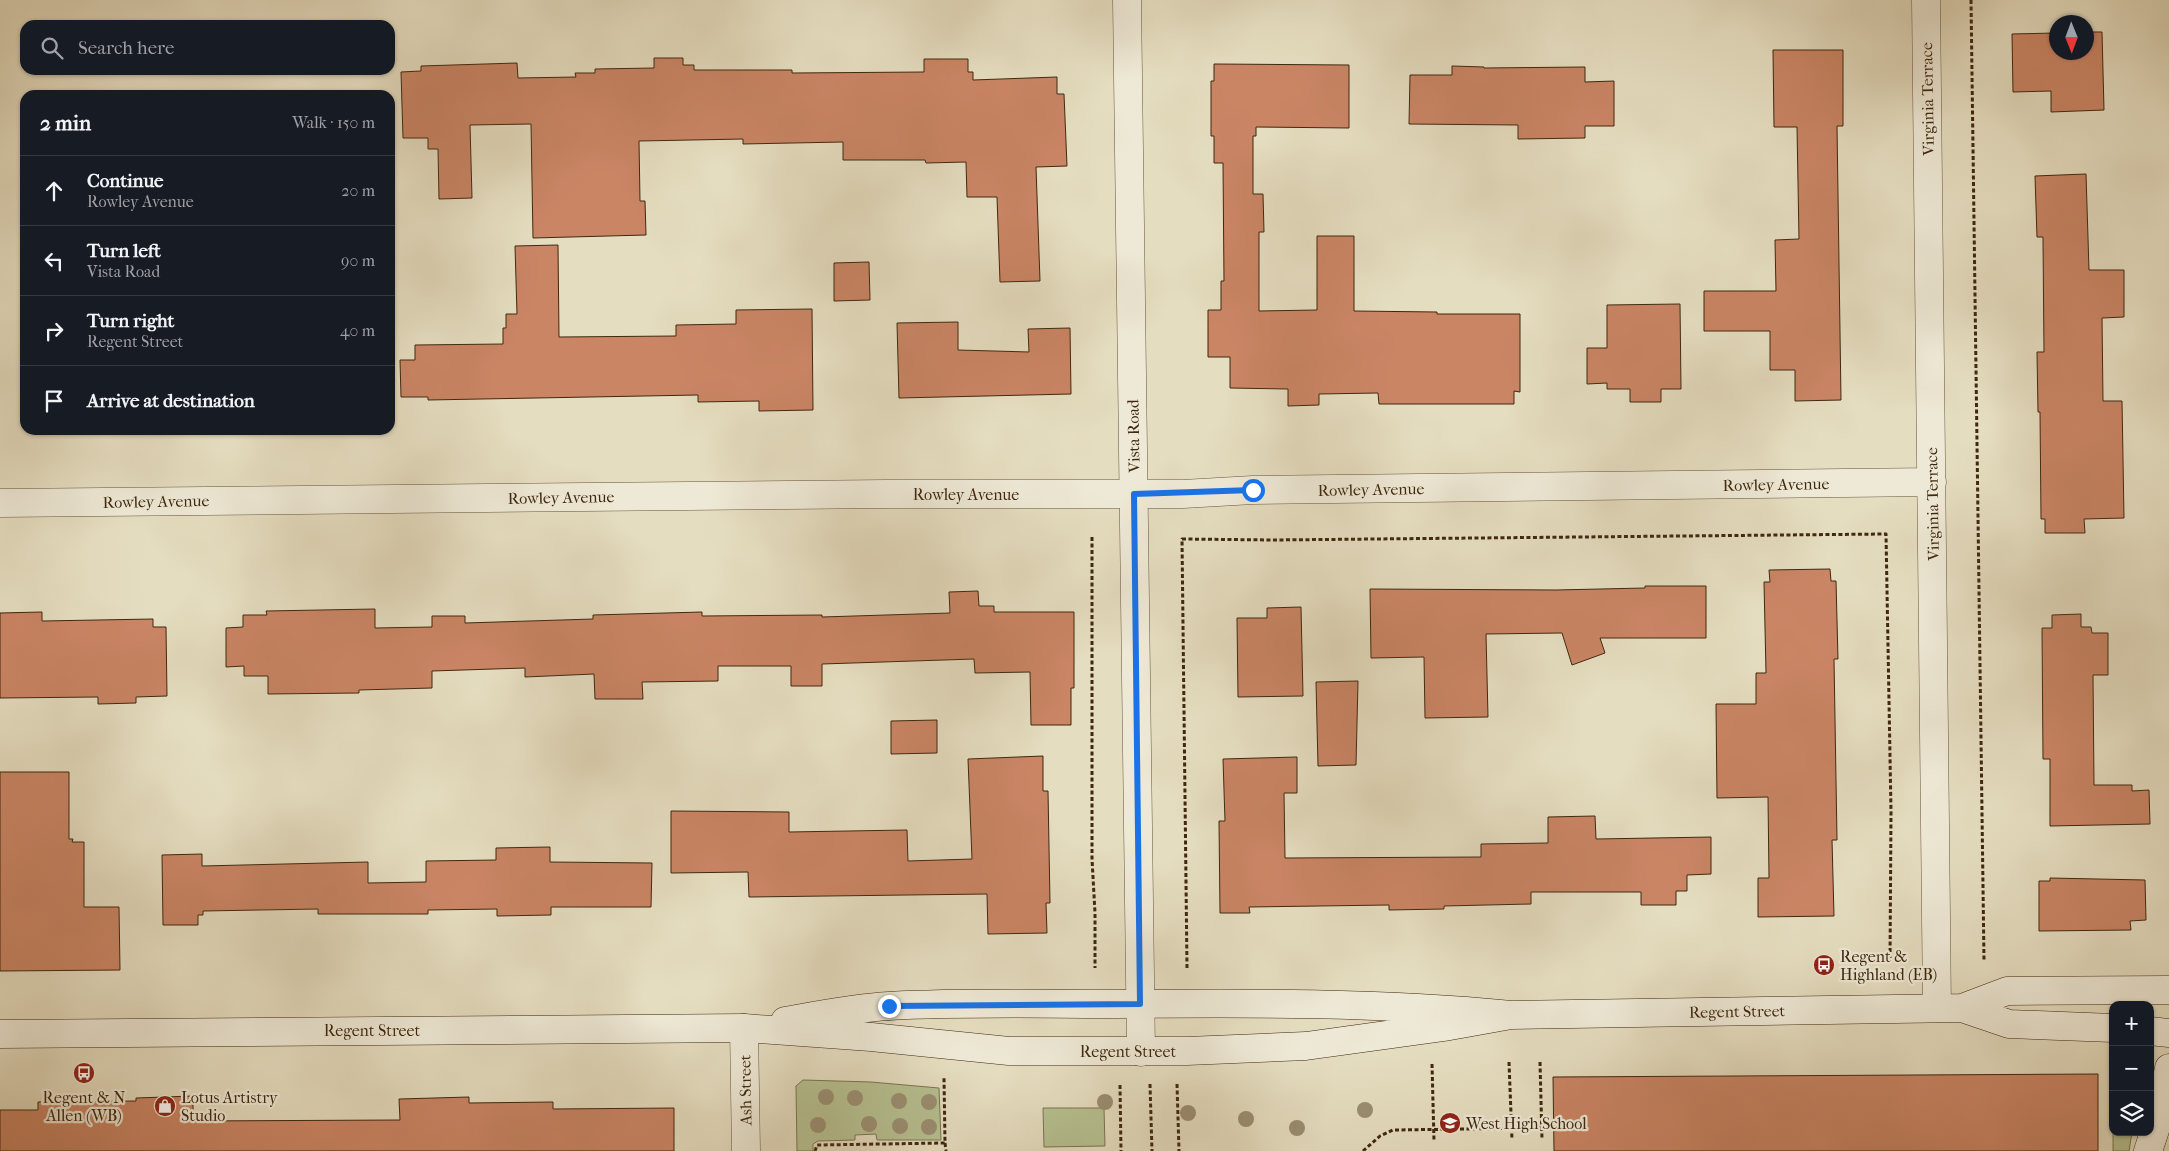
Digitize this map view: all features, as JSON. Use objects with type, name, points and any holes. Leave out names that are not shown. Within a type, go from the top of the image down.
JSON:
[{"type":"street","name":"Vista Road","points":[[1127,0],[1141,1052]]},
{"type":"street","name":"Virginia Terrace","points":[[1926,0],[1932,482],[1949,1008]]},
{"type":"street","name":"Rowley Avenue","points":[[0,503],[866,494],[1134,494],[1253,490],[1932,482]]},
{"type":"street","name":"Regent Street","points":[[744,1028],[830,1013],[889,1006],[1346,1004],[1441,1008],[1512,1015],[1949,1008],[2007,991],[2169,990]]},
{"type":"street","name":"Regent Street","points":[[1949,1008],[2009,1024],[2109,1028]]},
{"type":"street","name":"Regent Street","points":[[0,1034],[744,1028],[880,1038],[1009,1051],[1141,1052],[1241,1050],[1306,1046],[1444,1027],[1512,1015]]},
{"type":"street","name":"Ash Street","points":[[744,1028],[746,1151]]},
{"type":"street","points":[[2154,1031],[2169,1033]]},
{"type":"street","points":[[2148,1151],[2160,1115],[2169,1068]]},
{"type":"path","points":[[1971,0],[1984,960]]},
{"type":"path","points":[[1187,968],[1182,539],[1886,534],[1891,812],[1890,961]]},
{"type":"path","points":[[1092,537],[1092,859],[1095,968]]},
{"type":"path","points":[[1510,1062],[1512,1140]]},
{"type":"path","points":[[1540,1062],[1542,1139]]},
{"type":"path","points":[[1432,1064],[1434,1141]]},
{"type":"path","points":[[944,1078],[946,1151]]},
{"type":"path","points":[[1120,1084],[1121,1151]]},
{"type":"path","points":[[1150,1084],[1152,1151]]},
{"type":"path","points":[[1177,1084],[1179,1151]]},
{"type":"path","points":[[1363,1151],[1380,1136],[1393,1130],[1542,1128]]},
{"type":"path","points":[[816,1151],[817,1145],[945,1143]]},
{"type":"green space","points":[[803,1080],[871,1082],[939,1088],[941,1140],[877,1140],[876,1134],[855,1135],[855,1140],[818,1141],[813,1144],[813,1151],[797,1151],[796,1086]]},
{"type":"green space","points":[[1043,1108],[1104,1108],[1105,1146],[1044,1147]]},
{"type":"green space","points":[[2113,1136],[2131,1136],[2129,1151],[2113,1151]]},
{"type":"building","points":[[2094,32],[2102,32],[2104,110],[2051,112],[2051,91],[2013,92],[2012,34],[2049,33],[2049,60],[2094,60]]},
{"type":"building","points":[[1773,50],[1843,50],[1843,126],[1837,126],[1841,400],[1795,401],[1795,370],[1770,370],[1770,331],[1704,331],[1704,291],[1776,291],[1775,240],[1799,239],[1797,127],[1774,127]]},
{"type":"building","points":[[654,58],[683,58],[683,65],[694,65],[694,70],[792,70],[792,73],[924,72],[924,59],[968,59],[968,72],[973,72],[973,80],[1057,77],[1057,94],[1064,94],[1067,166],[1036,167],[1040,281],[1000,282],[997,197],[967,197],[966,162],[926,163],[925,160],[843,160],[843,142],[743,144],[743,139],[639,141],[640,201],[645,201],[646,235],[533,238],[531,124],[470,125],[472,198],[439,199],[438,149],[428,149],[428,138],[403,138],[401,72],[421,71],[421,66],[517,63],[518,78],[576,77],[575,73],[595,73],[595,69],[654,68]]},
{"type":"building","points":[[1214,64],[1349,65],[1349,128],[1256,127],[1256,136],[1253,136],[1253,194],[1263,194],[1264,232],[1259,232],[1259,311],[1317,310],[1317,236],[1354,236],[1354,311],[1520,314],[1520,392],[1514,391],[1514,404],[1379,404],[1378,393],[1319,394],[1319,405],[1288,406],[1288,389],[1230,388],[1230,357],[1208,357],[1208,310],[1221,310],[1221,281],[1224,281],[1223,163],[1214,163],[1214,136],[1211,136],[1211,81],[1214,81]]},
{"type":"building","points":[[1452,66],[1484,68],[1585,67],[1585,82],[1614,81],[1614,126],[1585,126],[1585,138],[1518,139],[1518,125],[1409,124],[1410,75],[1452,75]]},
{"type":"building","points":[[2086,174],[2089,270],[2124,270],[2124,317],[2102,318],[2103,401],[2122,401],[2124,518],[2084,519],[2085,533],[2045,533],[2045,519],[2041,519],[2040,412],[2038,412],[2037,352],[2044,352],[2043,237],[2037,237],[2035,176]]},
{"type":"building","points":[[558,245],[559,337],[676,336],[676,325],[736,324],[736,310],[812,309],[813,410],[759,411],[759,401],[698,402],[698,395],[428,400],[428,397],[401,397],[400,360],[415,360],[415,345],[503,344],[503,328],[506,328],[506,314],[517,314],[515,246]]},
{"type":"building","points":[[869,262],[870,300],[834,301],[834,263]]},
{"type":"building","points":[[1680,304],[1681,389],[1661,389],[1661,402],[1630,402],[1630,389],[1607,389],[1607,383],[1587,384],[1587,348],[1607,348],[1607,305]]},
{"type":"building","points":[[958,322],[958,350],[1029,352],[1028,329],[1070,328],[1071,394],[899,398],[897,323]]},
{"type":"building","points":[[1830,569],[1831,581],[1836,581],[1838,659],[1834,659],[1837,840],[1832,840],[1834,916],[1758,917],[1758,878],[1769,878],[1768,797],[1717,798],[1716,704],[1756,704],[1756,673],[1766,673],[1764,582],[1770,582],[1769,570]]},
{"type":"building","points":[[1645,586],[1706,586],[1706,638],[1600,638],[1605,653],[1572,665],[1562,633],[1486,634],[1488,717],[1425,718],[1424,657],[1371,658],[1370,589],[1556,590],[1645,588]]},
{"type":"building","points":[[978,591],[979,606],[994,606],[994,612],[1074,612],[1074,688],[1071,688],[1071,725],[1031,725],[1030,672],[975,673],[974,659],[822,664],[822,686],[791,686],[791,666],[718,666],[718,681],[642,682],[643,699],[595,699],[594,674],[525,677],[525,668],[432,671],[432,688],[359,690],[359,693],[268,694],[268,676],[244,676],[244,666],[226,667],[226,628],[243,627],[243,615],[267,615],[266,611],[375,609],[375,628],[432,627],[432,616],[465,616],[465,623],[593,619],[593,615],[702,612],[702,616],[822,615],[822,617],[950,613],[949,592]]},
{"type":"building","points":[[1301,607],[1303,696],[1238,697],[1237,618],[1267,618],[1267,608]]},
{"type":"building","points":[[42,612],[42,621],[153,619],[153,627],[166,627],[167,696],[136,697],[136,703],[98,704],[98,697],[0,698],[0,613]]},
{"type":"building","points":[[2081,614],[2081,627],[2091,627],[2092,633],[2108,633],[2108,675],[2093,675],[2094,785],[2132,785],[2132,791],[2149,790],[2150,824],[2050,826],[2050,759],[2043,759],[2042,628],[2052,628],[2052,615]]},
{"type":"building","points":[[1358,681],[1356,765],[1318,766],[1316,682]]},
{"type":"building","points":[[937,720],[937,753],[891,754],[891,721]]},
{"type":"building","points":[[1043,756],[1043,791],[1048,791],[1050,903],[1046,903],[1047,933],[988,934],[987,894],[749,897],[748,872],[671,873],[671,811],[789,812],[789,832],[907,830],[908,861],[972,859],[968,759]]},
{"type":"building","points":[[1297,757],[1297,793],[1284,793],[1285,858],[1481,857],[1481,844],[1548,843],[1548,817],[1595,816],[1596,839],[1711,837],[1711,874],[1687,875],[1687,891],[1676,891],[1676,905],[1641,905],[1641,892],[1531,892],[1531,904],[1444,906],[1444,909],[1389,910],[1389,905],[1249,907],[1250,913],[1220,913],[1219,821],[1225,821],[1223,759]]},
{"type":"building","points":[[0,772],[69,772],[69,839],[73,839],[72,842],[84,842],[84,907],[119,907],[120,970],[0,971]]},
{"type":"building","points":[[550,847],[550,862],[652,863],[651,907],[551,907],[551,915],[497,916],[497,909],[428,910],[428,914],[318,914],[318,909],[203,911],[203,915],[198,915],[198,925],[163,925],[162,855],[202,854],[202,866],[368,862],[368,883],[426,882],[426,861],[496,860],[496,848]]},
{"type":"building","points":[[2050,878],[2145,880],[2146,920],[2130,921],[2131,930],[2039,931],[2039,881],[2050,881]]},
{"type":"building","name":"West High School","points":[[2098,1074],[2098,1151],[1554,1151],[1553,1077]]},
{"type":"building","points":[[193,1096],[193,1121],[400,1120],[399,1099],[469,1097],[469,1103],[553,1102],[553,1109],[674,1108],[674,1151],[0,1151],[0,1110],[38,1110],[38,1102],[136,1101],[136,1098]]},
{"type":"place","name":"Regent & Highland (EB)","points":[[1824,965]]},
{"type":"place","name":"Regent & N Allen (WB)","points":[[84,1073]]},
{"type":"place","name":"Lotus Artistry Studio","points":[[165,1106]]},
{"type":"place","name":"West High School","points":[[1450,1123]]},
{"type":"route","points":[[889,1006],[1140,1004],[1134,494],[1183,494],[1253,490]]}]
